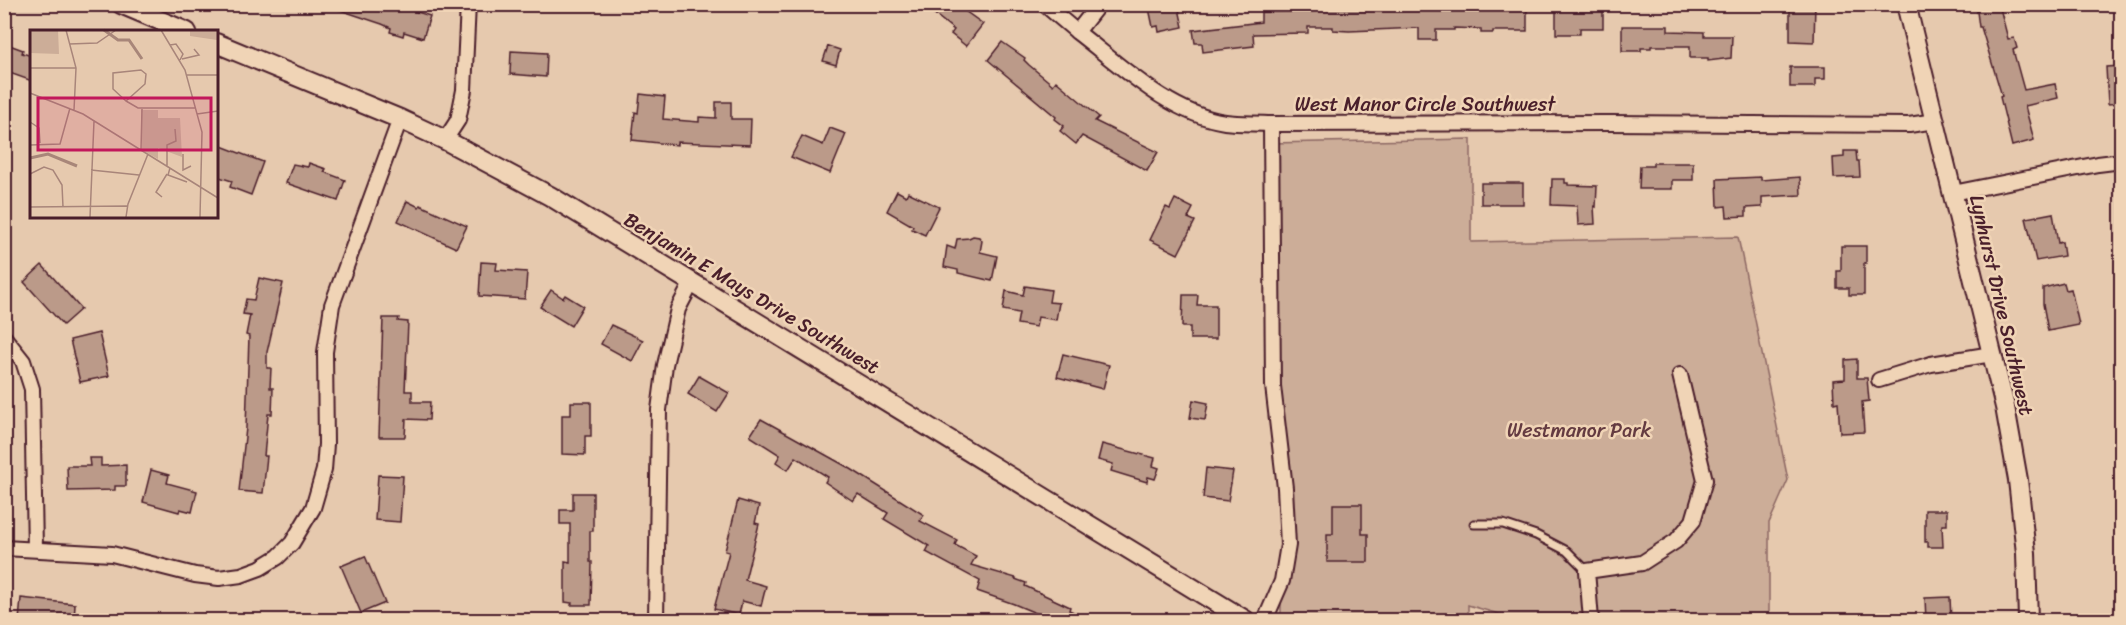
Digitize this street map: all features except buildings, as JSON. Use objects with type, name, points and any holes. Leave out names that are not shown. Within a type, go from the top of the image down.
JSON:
[{"type":"street","points":[[121,4],[182,30]]},
{"type":"street","points":[[445,140],[458,120],[464,90],[468,4]]},
{"type":"street","points":[[1044,4],[1155,92],[1182,108],[1223,121],[1271,124]]},
{"type":"street","points":[[1077,32],[1099,4]]},
{"type":"street","name":"Lynhurst Drive Southwest","points":[[1906,4],[2005,407],[2018,480],[2026,553],[2028,621]]},
{"type":"street","name":"Benjamin E Mays Drive Southwest","points":[[218,44],[400,119],[445,140],[550,196],[1245,621]]},
{"type":"street","points":[[4,548],[112,554],[195,575],[219,578],[241,575],[260,568],[278,557],[292,543],[313,508],[324,470],[325,352],[332,305],[400,119]]},
{"type":"street","name":"West Manor Circle Southwest","points":[[1264,621],[1282,581],[1288,545],[1285,488],[1273,386],[1271,124],[1909,125],[1935,121]]},
{"type":"street","points":[[1953,193],[2121,161]]},
{"type":"street","points":[[656,621],[659,410],[665,365],[678,309],[692,282]]},
{"type":"street","points":[[4,337],[23,361],[32,389],[35,549]]},
{"type":"street","points":[[1879,380],[1931,364],[1992,354]]},
{"type":"street","points":[[1591,621],[1587,571],[1642,563],[1676,541],[1693,520],[1705,480],[1680,375]]},
{"type":"lane","points":[[1474,524],[1503,524],[1536,535],[1568,551],[1587,571]]},
{"type":"green space","name":"Westmanor Park","points":[[1471,139],[1471,242],[1738,237],[1788,480],[1769,523],[1769,620],[1519,620],[1468,605],[1468,620],[1281,620],[1281,517],[1270,143]]}]
